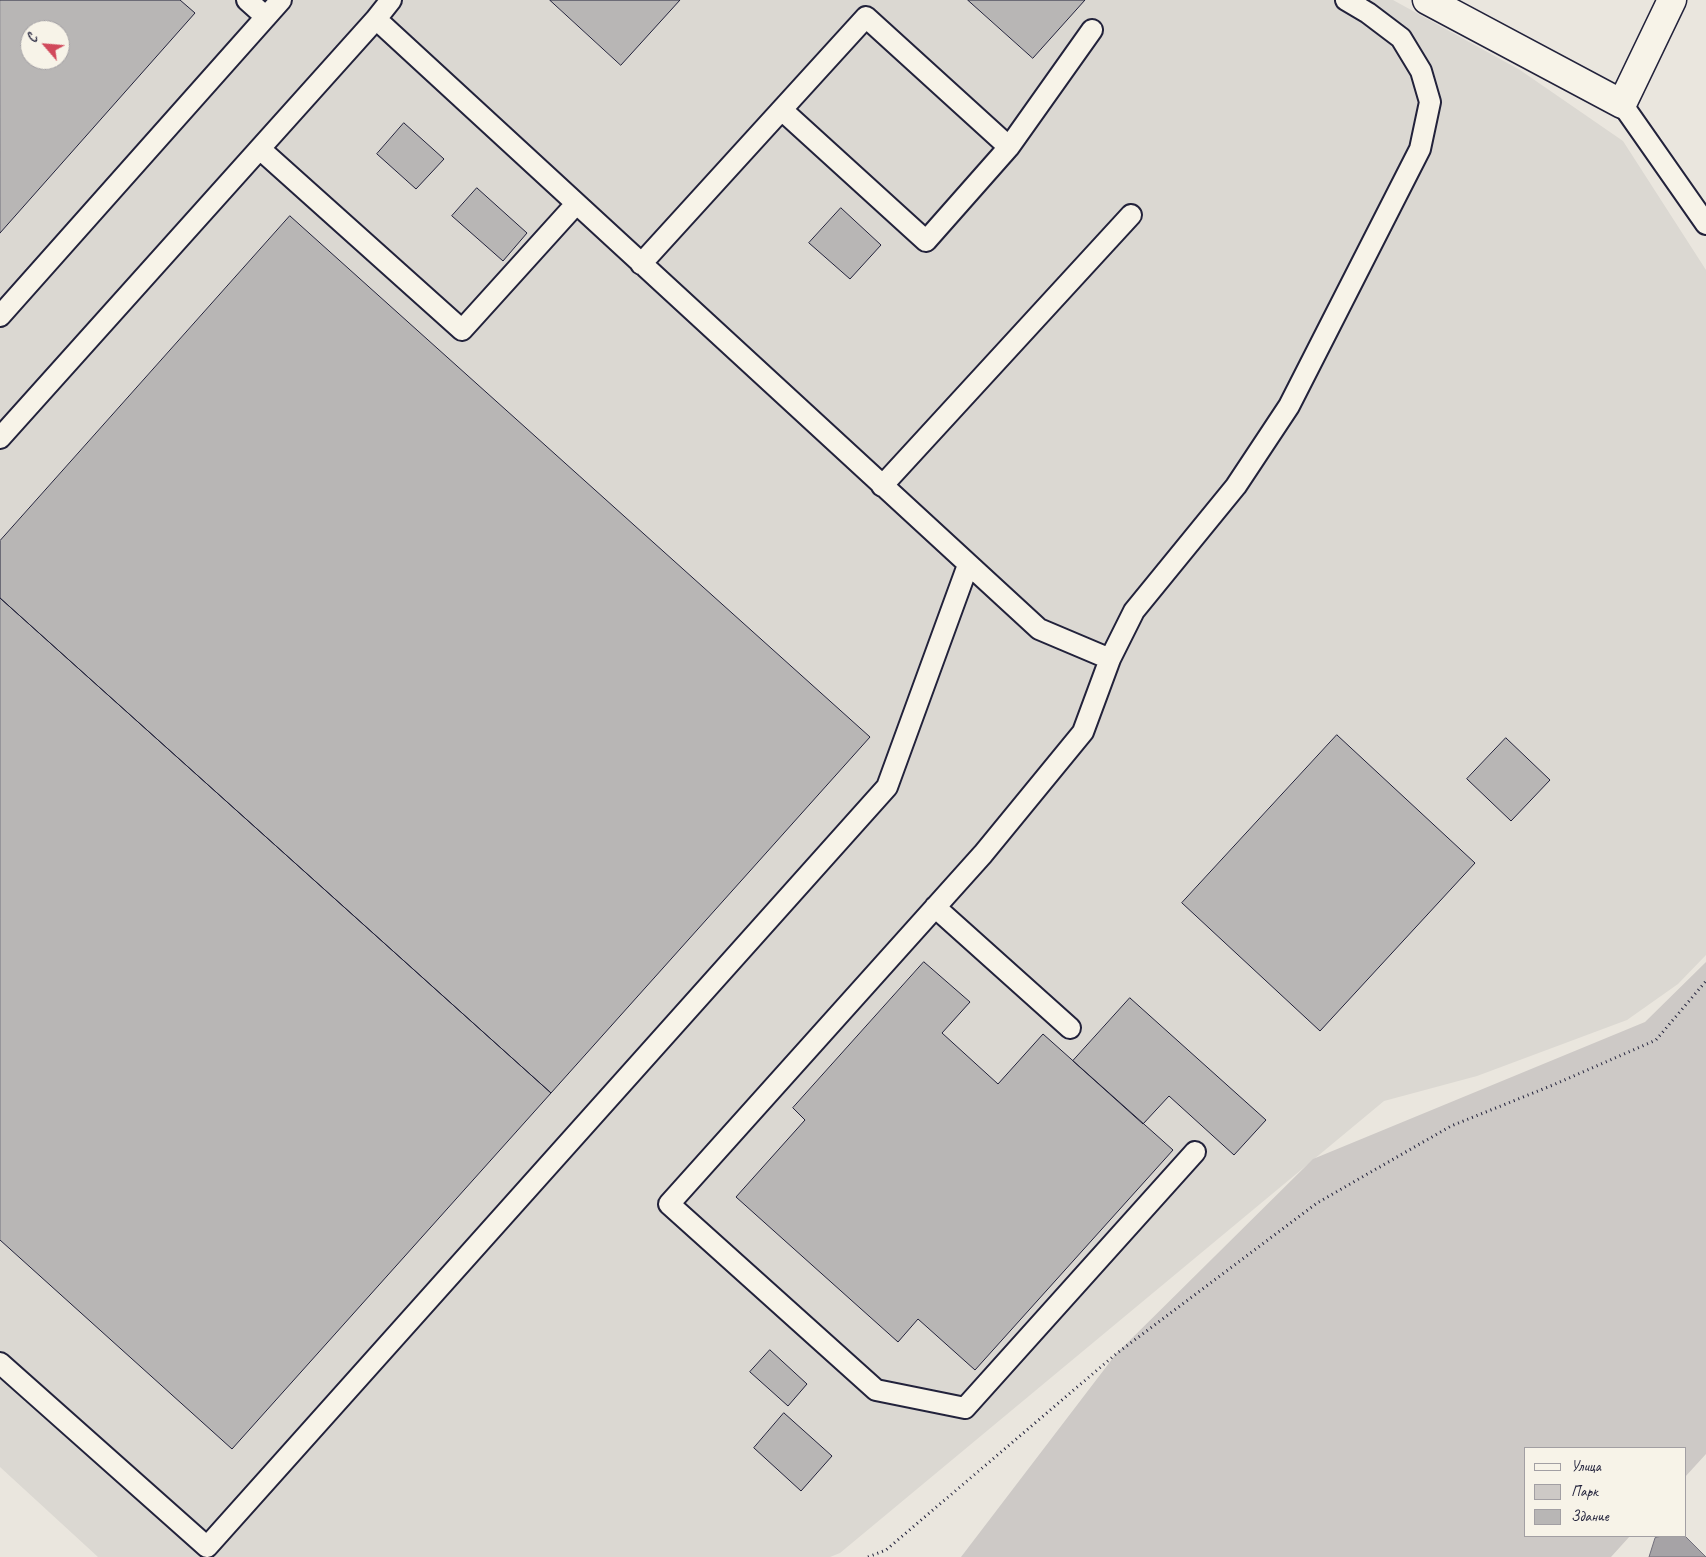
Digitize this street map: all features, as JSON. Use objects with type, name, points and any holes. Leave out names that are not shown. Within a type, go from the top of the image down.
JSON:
[{"type":"street","points":[[1427,0],[1622,104],[1672,0]]},
{"type":"lane","points":[[246,0],[266,17]]},
{"type":"lane","points":[[0,316],[281,0]]},
{"type":"lane","points":[[0,438],[391,0]]},
{"type":"lane","points":[[1195,1152],[966,1408],[876,1390],[669,1204],[983,854],[1083,732],[1110,659],[1134,611],[1236,486],[1289,406],[1420,149],[1430,102],[1421,71],[1401,38],[1368,13],[1346,0]]},
{"type":"lane","points":[[641,264],[782,110],[868,8],[1009,147]]},
{"type":"lane","points":[[376,19],[1039,629],[1110,659]]},
{"type":"lane","points":[[782,110],[926,241],[1009,147],[1092,30]]},
{"type":"lane","points":[[1622,104],[1706,224]]},
{"type":"lane","points":[[260,148],[462,330],[576,204]]},
{"type":"lane","points":[[882,486],[1131,215]]},
{"type":"lane","points":[[0,1364],[207,1547],[887,787],[968,565]]},
{"type":"lane","points":[[935,907],[1070,1028]]},
{"type":"path","points":[[868,1557],[886,1550],[1116,1354],[1317,1203],[1451,1126],[1553,1085],[1656,1040],[1706,980]]},
{"type":"shaded area","points":[[0,0],[1393,0],[1520,70],[1623,141],[1706,270],[1706,955],[1678,984],[1627,1020],[1477,1076],[1384,1101],[840,1553],[830,1557],[98,1557],[0,1467]]},
{"type":"shaded area","points":[[1686,1537],[1706,1557],[1649,1557],[1655,1538]]},
{"type":"green space","points":[[1706,962],[1706,1454],[1686,1476],[1686,1447],[1524,1447],[1524,1537],[1629,1537],[1611,1557],[961,1557],[1116,1354],[1313,1159],[1645,1022]]},
{"type":"building","points":[[0,0],[180,0],[195,13],[0,233]]},
{"type":"building","points":[[550,0],[680,0],[621,65]]},
{"type":"building","points":[[968,0],[1085,0],[1033,58]]},
{"type":"building","points":[[404,123],[444,159],[416,189],[377,154]]},
{"type":"building","points":[[477,188],[527,233],[503,261],[452,216]]},
{"type":"building","points":[[841,208],[881,245],[850,279],[809,243]]},
{"type":"building","points":[[290,216],[870,737],[551,1093],[0,598],[0,541]]},
{"type":"building","points":[[0,598],[551,1093],[232,1449],[0,1240]]},
{"type":"building","points":[[1337,735],[1475,863],[1320,1031],[1182,903]]},
{"type":"building","points":[[1506,738],[1550,780],[1511,821],[1467,779]]},
{"type":"building","points":[[924,962],[970,1002],[942,1033],[998,1084],[1043,1034],[1173,1150],[975,1370],[918,1319],[898,1342],[736,1197],[805,1120],[793,1108]]},
{"type":"building","points":[[1130,998],[1266,1120],[1234,1155],[1169,1096],[1143,1124],[1073,1061]]},
{"type":"building","points":[[770,1350],[807,1384],[788,1406],[750,1372]]},
{"type":"building","points":[[784,1413],[832,1456],[801,1491],[754,1448]]}]
